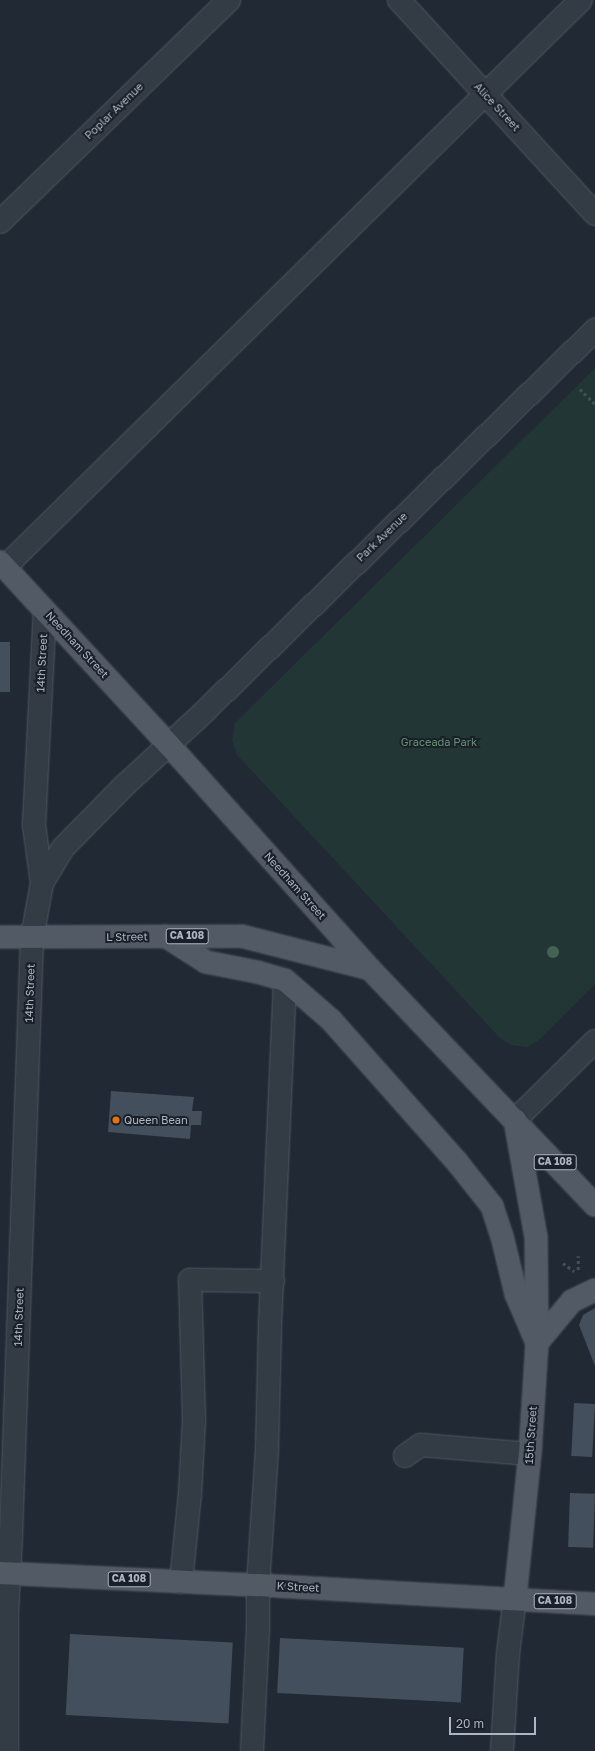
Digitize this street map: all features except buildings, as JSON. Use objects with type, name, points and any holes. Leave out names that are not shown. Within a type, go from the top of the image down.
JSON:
[{"type":"main road","name":"Needham Street","points":[[2,565],[169,745],[370,970],[595,1205]]},
{"type":"main road","points":[[165,936],[206,962],[258,972],[285,980],[331,1020],[457,1162],[492,1206],[502,1236],[516,1294],[537,1343],[572,1301],[595,1290]]},
{"type":"main road","name":"L Street","points":[[0,937],[241,936],[370,970]]},
{"type":"main road","name":"15th Street","points":[[514,1598],[530,1454],[537,1343],[536,1237],[515,1120]]},
{"type":"main road","name":"K Street","points":[[5,1573],[514,1598],[595,1604]]},
{"type":"street","name":"Poplar Avenue","points":[[0,222],[229,0]]},
{"type":"street","name":"Alice Street","points":[[399,0],[595,214]]},
{"type":"street","points":[[2,565],[581,0]]},
{"type":"street","name":"Park Avenue","points":[[169,745],[595,330]]},
{"type":"street","name":"14th Street","points":[[7,1751],[7,1614],[5,1573],[8,1381],[32,938],[42,884],[34,825],[45,610]]},
{"type":"street","name":"14th Street","points":[[42,884],[63,848],[125,785],[169,745]]},
{"type":"street","points":[[252,1751],[258,1628],[258,1585],[267,1449],[270,1324],[285,980]]},
{"type":"street","points":[[515,1120],[595,1040]]},
{"type":"street","points":[[181,1582],[190,1494],[194,1420],[190,1280],[272,1281]]},
{"type":"street","points":[[405,1456],[421,1445],[530,1454]]},
{"type":"street","name":"15th Street","points":[[502,1751],[508,1654],[514,1598]]},
{"type":"path","points":[[580,389],[595,404]]},
{"type":"path","points":[[577,1274],[578,1256]]},
{"type":"green space","name":"Graceada Park","points":[[595,368],[595,984],[539,1040],[528,1047],[510,1045],[499,1037],[237,755],[232,740],[235,723]]},
{"type":"place","name":"Queen Bean","points":[[116,1120]]}]
